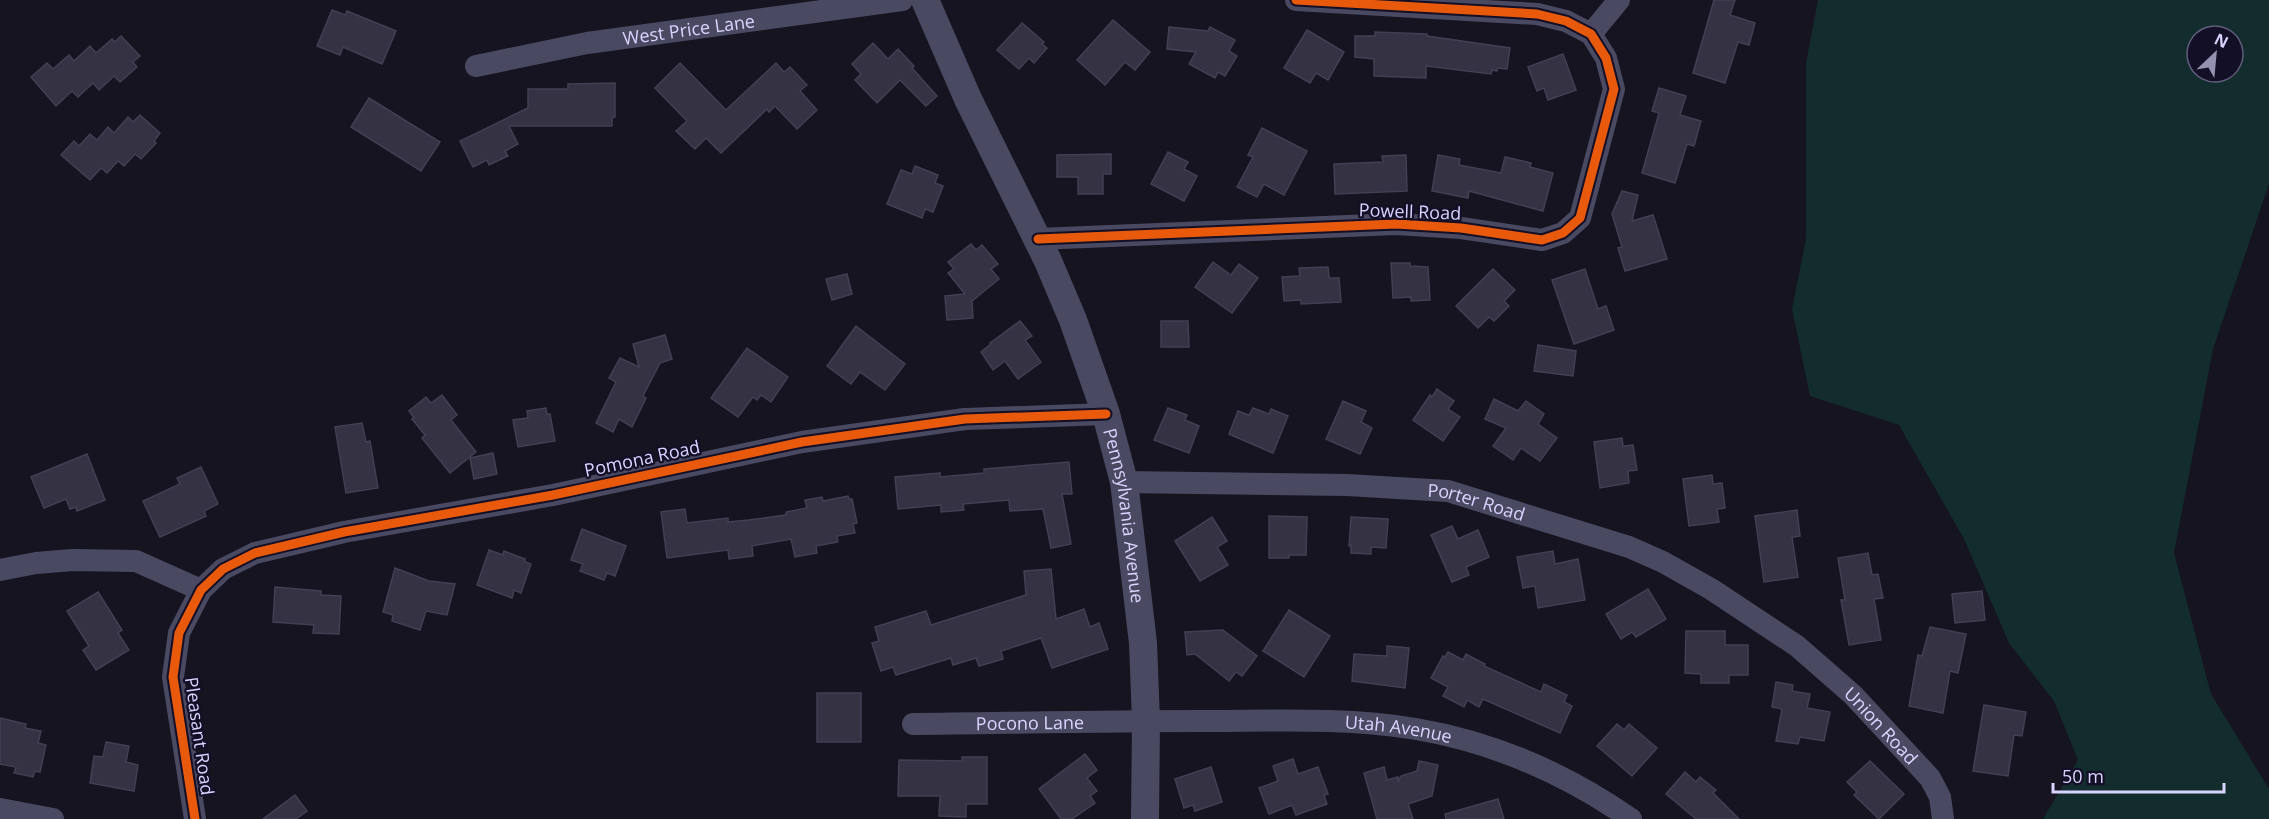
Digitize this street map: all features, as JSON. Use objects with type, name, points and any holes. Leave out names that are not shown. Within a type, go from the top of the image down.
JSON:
[{"type":"street","name":"West Price Lane","points":[[476,66],[587,43],[902,0]]},
{"type":"street","name":"Pennsylvania Avenue","points":[[925,0],[968,99],[1038,240],[1073,320],[1106,414],[1124,483],[1143,643],[1146,721],[1145,819]]},
{"type":"street","points":[[1296,0],[1537,14],[1566,21],[1591,34],[1619,0]]},
{"type":"street","name":"Powell Road","points":[[1038,240],[1396,224],[1461,228],[1542,240],[1563,233],[1580,218],[1614,89],[1606,58],[1591,34]]},
{"type":"street","name":"Pomona Road","points":[[201,590],[223,569],[255,553],[344,532],[522,501],[802,442],[965,419],[1106,414]]},
{"type":"street","name":"Porter Road","points":[[1124,483],[1337,484],[1448,491],[1629,547],[1663,562],[1711,589],[1797,646]]},
{"type":"street","points":[[0,570],[36,563],[73,560],[136,561],[201,590]]},
{"type":"street","name":"Pleasant Road","points":[[195,819],[173,677],[180,633],[201,590]]},
{"type":"street","name":"Union Road","points":[[1797,646],[1853,695],[1930,778],[1940,797],[1943,819]]},
{"type":"street","name":"Pocono Lane","points":[[913,724],[1146,721]]},
{"type":"street","name":"Utah Avenue","points":[[1146,721],[1320,722],[1417,729],[1483,745],[1538,765],[1582,788],[1631,819]]},
{"type":"street","points":[[0,808],[53,819]]},
{"type":"green space","points":[[1818,0],[2269,0],[2269,184],[2213,349],[2174,553],[2211,694],[2269,789],[2269,819],[2043,819],[2078,760],[2054,701],[2009,643],[1964,539],[1899,425],[1810,396],[1792,309],[1806,239],[1806,63]]},
{"type":"building","points":[[1714,0],[1735,0],[1730,15],[1755,23],[1749,45],[1738,42],[1725,83],[1693,73]]},
{"type":"building","points":[[332,10],[345,15],[347,11],[396,31],[382,64],[343,47],[340,55],[317,46]]},
{"type":"building","points":[[1113,20],[1150,52],[1135,70],[1125,62],[1105,85],[1077,60]]},
{"type":"building","points":[[1022,23],[1044,42],[1042,44],[1047,48],[1034,63],[1029,58],[1019,69],[997,50]]},
{"type":"building","points":[[1169,27],[1208,31],[1210,27],[1235,40],[1229,51],[1237,56],[1225,76],[1218,72],[1215,78],[1189,64],[1196,52],[1167,49]]},
{"type":"building","points":[[1307,30],[1344,52],[1328,80],[1316,73],[1310,83],[1284,68]]},
{"type":"building","points":[[1375,32],[1427,34],[1427,36],[1510,48],[1507,69],[1497,68],[1497,71],[1492,70],[1491,74],[1426,66],[1426,78],[1374,76],[1374,59],[1355,57],[1355,36],[1375,36]]},
{"type":"building","points":[[121,36],[140,56],[133,62],[137,67],[120,82],[114,76],[99,90],[93,83],[78,97],[72,91],[56,106],[31,77],[47,63],[53,69],[69,55],[74,61],[90,46],[96,53],[112,39],[115,42]]},
{"type":"building","points":[[873,43],[888,59],[898,49],[937,96],[926,106],[900,80],[877,103],[855,80],[861,74],[852,64]]},
{"type":"building","points":[[1563,54],[1576,90],[1548,100],[1544,88],[1537,91],[1528,67]]},
{"type":"building","points":[[680,63],[726,110],[776,63],[784,72],[790,67],[807,85],[800,91],[817,110],[797,129],[775,106],[769,112],[767,109],[721,153],[706,138],[695,149],[676,131],[687,121],[655,88]]},
{"type":"building","points":[[615,83],[615,117],[612,118],[612,126],[509,126],[518,144],[505,151],[508,156],[489,165],[487,160],[473,167],[460,141],[528,108],[528,89],[568,89],[568,84]]},
{"type":"building","points":[[1659,88],[1686,96],[1680,115],[1701,121],[1694,146],[1687,144],[1675,183],[1642,173],[1659,113],[1652,111]]},
{"type":"building","points":[[369,98],[440,142],[421,171],[351,127]]},
{"type":"building","points":[[140,115],[160,133],[154,141],[156,143],[141,159],[135,154],[124,166],[118,161],[107,173],[101,168],[90,180],[61,155],[74,141],[79,146],[90,134],[97,140],[108,127],[114,133],[128,117],[133,122]]},
{"type":"building","points":[[1262,128],[1307,151],[1284,195],[1264,184],[1257,197],[1237,187],[1253,157],[1248,155]]},
{"type":"building","points":[[1168,152],[1188,162],[1184,169],[1197,176],[1184,201],[1151,184]]},
{"type":"building","points":[[1111,154],[1111,174],[1103,174],[1103,194],[1078,194],[1078,177],[1057,177],[1057,155]]},
{"type":"building","points":[[1406,155],[1407,191],[1335,194],[1334,164],[1383,162],[1382,156]]},
{"type":"building","points":[[1438,155],[1460,159],[1459,165],[1501,173],[1505,157],[1531,163],[1530,167],[1553,173],[1543,211],[1469,191],[1468,198],[1432,191]]},
{"type":"building","points":[[915,166],[938,175],[935,183],[943,186],[933,212],[925,209],[922,218],[887,204],[901,170],[912,174]]},
{"type":"building","points":[[1622,191],[1638,195],[1632,221],[1653,215],[1667,259],[1625,271],[1618,248],[1622,247],[1612,214]]},
{"type":"building","points":[[971,244],[976,250],[982,245],[998,264],[991,269],[999,279],[972,301],[973,318],[947,320],[945,296],[965,294],[948,273],[954,269],[948,262]]},
{"type":"building","points":[[1213,262],[1231,275],[1239,264],[1258,278],[1232,313],[1195,287]]},
{"type":"building","points":[[1391,263],[1410,263],[1410,266],[1428,267],[1430,300],[1411,301],[1411,297],[1393,298]]},
{"type":"building","points":[[1328,267],[1329,278],[1339,278],[1341,302],[1301,304],[1301,300],[1284,301],[1282,277],[1300,276],[1299,268]]},
{"type":"building","points":[[1493,269],[1515,290],[1504,301],[1509,306],[1494,321],[1489,317],[1478,328],[1456,306]]},
{"type":"building","points":[[1585,269],[1598,309],[1606,306],[1614,330],[1574,344],[1552,280]]},
{"type":"building","points":[[847,274],[852,294],[832,300],[826,279]]},
{"type":"building","points":[[1020,321],[1032,336],[1025,340],[1041,362],[1018,379],[1005,361],[993,370],[981,352]]},
{"type":"building","points":[[1161,321],[1188,321],[1189,347],[1161,347]]},
{"type":"building","points":[[856,326],[905,364],[885,390],[860,372],[851,384],[827,366]]},
{"type":"building","points":[[665,335],[672,359],[660,363],[643,396],[646,398],[632,427],[619,419],[613,432],[596,423],[616,382],[609,378],[620,358],[639,367],[633,344]]},
{"type":"building","points":[[1538,345],[1576,351],[1573,376],[1534,371]]},
{"type":"building","points":[[747,348],[788,377],[771,402],[761,395],[757,400],[753,397],[738,417],[711,398]]},
{"type":"building","points":[[1437,389],[1454,401],[1448,409],[1460,417],[1443,441],[1413,420],[1430,395],[1432,397]]},
{"type":"building","points":[[442,395],[457,415],[451,420],[476,452],[450,473],[422,438],[425,435],[412,419],[414,418],[409,411],[426,397],[431,403]]},
{"type":"building","points":[[1494,399],[1518,411],[1526,401],[1544,414],[1538,424],[1557,438],[1540,461],[1521,448],[1513,460],[1493,446],[1506,428],[1485,419]]},
{"type":"building","points":[[1343,401],[1366,411],[1361,422],[1372,428],[1360,454],[1326,439]]},
{"type":"building","points":[[546,408],[547,414],[550,414],[555,441],[518,447],[513,420],[528,418],[527,411]]},
{"type":"building","points":[[1168,408],[1187,415],[1185,420],[1199,426],[1189,453],[1154,440]]},
{"type":"building","points":[[1253,408],[1269,414],[1271,409],[1288,416],[1273,453],[1229,434],[1238,411],[1249,415]]},
{"type":"building","points":[[362,423],[366,442],[370,441],[378,488],[346,493],[335,427]]},
{"type":"building","points":[[1622,438],[1623,446],[1633,445],[1637,470],[1628,471],[1629,483],[1600,488],[1594,442]]},
{"type":"building","points":[[493,453],[497,474],[474,479],[470,458]]},
{"type":"building","points":[[87,454],[105,500],[77,511],[76,507],[70,509],[66,499],[44,508],[31,477]]},
{"type":"building","points":[[1069,462],[1072,494],[1062,494],[1071,544],[1051,548],[1043,509],[1010,511],[1009,500],[963,504],[964,510],[941,512],[941,505],[898,509],[895,477],[940,473],[940,477],[984,473],[984,469]]},
{"type":"building","points":[[201,467],[218,504],[204,511],[206,516],[160,537],[143,501],[180,484],[177,478]]},
{"type":"building","points":[[1712,475],[1713,484],[1722,483],[1725,508],[1717,509],[1719,522],[1689,526],[1683,479]]},
{"type":"building","points":[[848,496],[852,499],[857,523],[853,524],[855,533],[837,536],[838,542],[816,546],[817,553],[795,557],[791,539],[752,546],[753,556],[729,559],[728,550],[667,558],[661,512],[685,509],[687,523],[728,518],[728,522],[786,515],[786,512],[807,508],[805,500],[822,497],[823,501]]},
{"type":"building","points":[[1797,510],[1800,536],[1792,537],[1798,577],[1764,582],[1755,516]]},
{"type":"building","points":[[1269,516],[1307,517],[1306,555],[1269,558]]},
{"type":"building","points":[[1212,517],[1227,541],[1217,547],[1228,565],[1200,581],[1175,541]]},
{"type":"building","points":[[1351,517],[1388,519],[1386,548],[1371,547],[1371,554],[1351,553],[1351,545],[1349,546]]},
{"type":"building","points":[[1452,526],[1458,539],[1478,530],[1489,557],[1466,567],[1469,575],[1452,582],[1431,535]]},
{"type":"building","points":[[582,529],[626,546],[615,576],[607,573],[604,580],[580,571],[583,564],[571,560]]},
{"type":"building","points":[[489,550],[503,555],[504,551],[525,559],[525,562],[531,564],[521,593],[514,590],[512,598],[477,585]]},
{"type":"building","points":[[1553,551],[1555,564],[1578,559],[1585,600],[1538,608],[1535,586],[1523,588],[1517,557]]},
{"type":"building","points":[[1868,553],[1872,575],[1878,574],[1883,598],[1874,599],[1881,640],[1849,645],[1841,600],[1845,600],[1838,558]]},
{"type":"building","points":[[395,568],[429,581],[455,584],[447,615],[426,611],[420,630],[392,621],[393,615],[383,612]]},
{"type":"building","points":[[1051,569],[1056,619],[1084,609],[1090,627],[1099,623],[1108,649],[1052,668],[1041,638],[1001,651],[1003,659],[979,666],[976,658],[953,665],[951,658],[896,675],[893,667],[881,671],[872,643],[879,641],[875,627],[926,611],[931,625],[1026,595],[1024,571]]},
{"type":"building","points":[[275,587],[321,591],[321,595],[341,596],[339,634],[313,633],[314,625],[273,622]]},
{"type":"building","points":[[1648,589],[1666,619],[1636,637],[1632,632],[1621,639],[1606,614]]},
{"type":"building","points":[[1982,591],[1985,620],[1955,623],[1952,594]]},
{"type":"building","points":[[98,592],[122,630],[118,633],[129,650],[96,670],[83,650],[89,646],[67,611]]},
{"type":"building","points":[[1289,610],[1330,636],[1304,677],[1263,651]]},
{"type":"building","points":[[1930,627],[1966,634],[1958,673],[1950,671],[1943,713],[1909,706],[1918,655],[1922,656]]},
{"type":"building","points":[[1223,630],[1257,656],[1242,676],[1236,672],[1229,681],[1195,654],[1187,655],[1185,632]]},
{"type":"building","points":[[1686,631],[1725,631],[1725,645],[1748,645],[1748,675],[1729,675],[1729,683],[1701,683],[1701,674],[1685,673]]},
{"type":"building","points":[[1387,646],[1409,648],[1405,688],[1352,681],[1354,654],[1387,656]]},
{"type":"building","points":[[1448,652],[1463,660],[1466,654],[1485,664],[1484,666],[1541,692],[1544,684],[1567,695],[1564,702],[1572,706],[1560,733],[1483,699],[1479,707],[1467,700],[1464,707],[1443,696],[1448,687],[1431,678],[1443,656],[1445,657]]},
{"type":"building","points":[[1776,682],[1793,685],[1792,691],[1810,694],[1807,708],[1830,712],[1824,741],[1800,737],[1798,744],[1776,741],[1782,709],[1772,707]]},
{"type":"building","points":[[817,693],[861,693],[861,742],[817,742]]},
{"type":"building","points":[[1984,705],[2026,712],[2022,736],[2014,735],[2008,776],[1973,771]]},
{"type":"building","points":[[0,718],[26,724],[25,728],[41,731],[38,743],[46,745],[40,772],[35,771],[33,777],[14,773],[16,767],[0,764]]},
{"type":"building","points":[[1617,724],[1624,730],[1629,724],[1657,748],[1632,776],[1597,746]]},
{"type":"building","points":[[106,742],[129,746],[126,762],[138,765],[134,791],[90,783],[94,756],[103,757]]},
{"type":"building","points":[[1085,754],[1097,770],[1087,778],[1097,791],[1090,796],[1095,803],[1072,819],[1061,819],[1039,789]]},
{"type":"building","points":[[962,757],[987,757],[987,804],[966,804],[966,817],[939,816],[940,796],[898,796],[899,760],[962,761]]},
{"type":"building","points":[[1293,759],[1298,774],[1318,767],[1328,794],[1324,795],[1327,804],[1296,815],[1292,805],[1269,814],[1259,788],[1278,781],[1273,766]]},
{"type":"building","points":[[1419,761],[1438,765],[1432,796],[1408,804],[1413,819],[1377,819],[1364,773],[1384,767],[1387,780],[1398,777],[1398,782],[1401,776],[1417,771]]},
{"type":"building","points":[[1870,761],[1904,794],[1879,819],[1854,795],[1857,792],[1847,782]]},
{"type":"building","points":[[1211,767],[1222,802],[1195,811],[1193,805],[1184,808],[1175,779]]},
{"type":"building","points":[[1685,772],[1696,782],[1700,777],[1716,790],[1713,793],[1739,819],[1696,819],[1666,794]]},
{"type":"building","points":[[295,795],[307,811],[296,819],[263,819]]},
{"type":"building","points":[[1498,799],[1504,819],[1446,819],[1445,814]]},
{"type":"cycle path","points":[[1038,239],[1396,224],[1461,228],[1542,240],[1563,233],[1580,218],[1614,89],[1606,58],[1591,34],[1566,21],[1537,14],[1296,0]]},
{"type":"cycle path","points":[[195,819],[173,677],[179,633],[201,590],[223,569],[255,553],[344,532],[553,495],[802,442],[965,419],[1106,414]]}]
